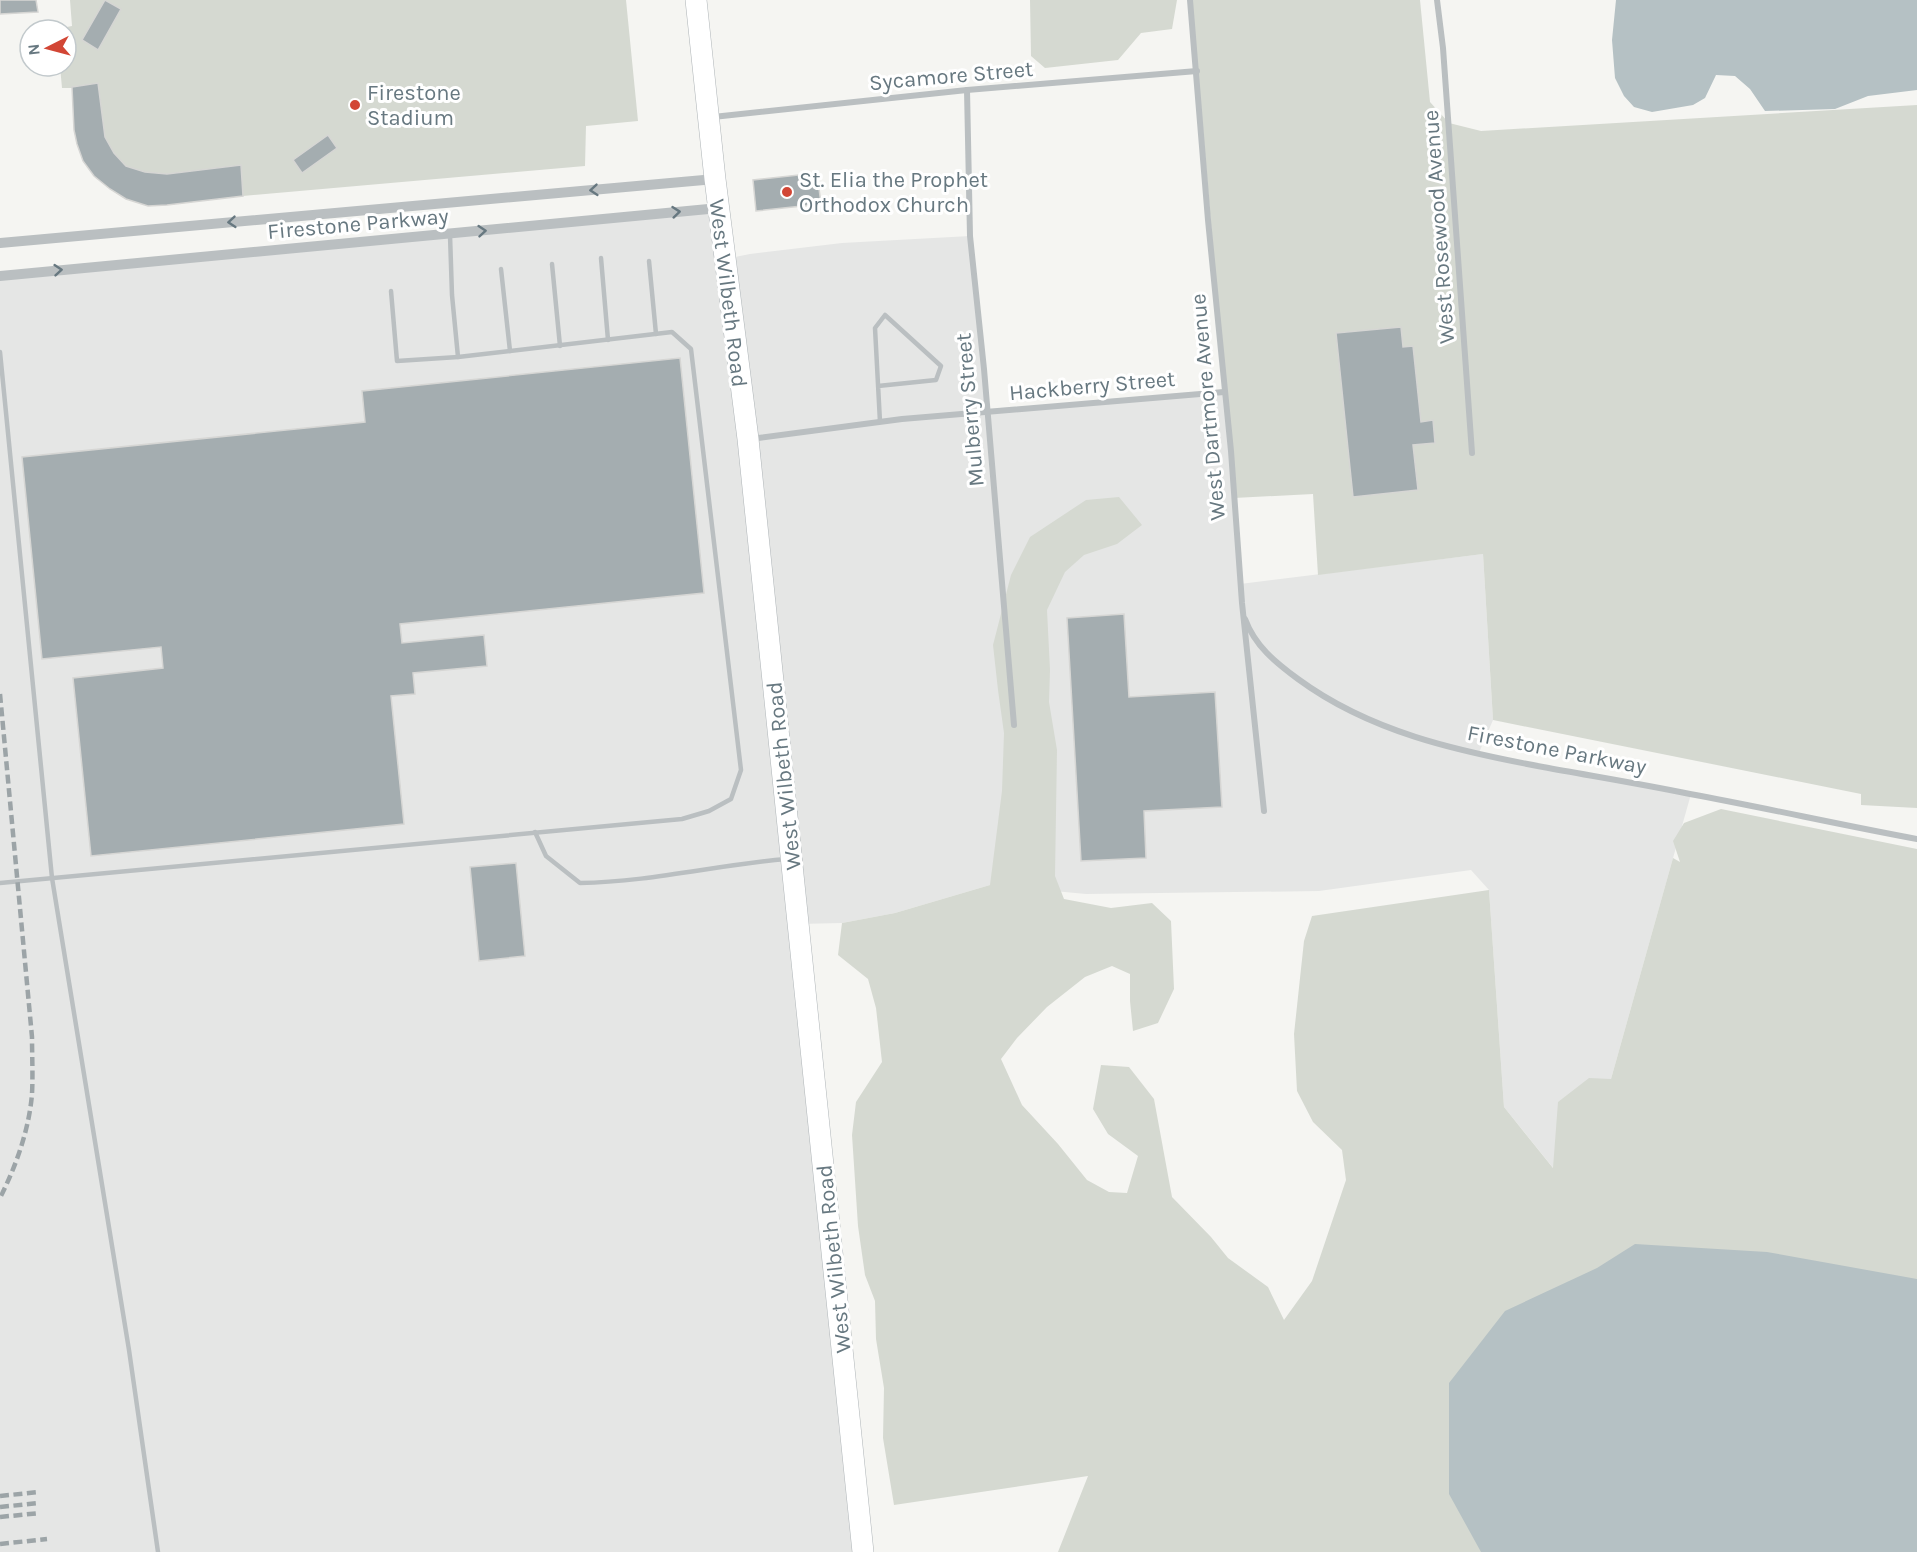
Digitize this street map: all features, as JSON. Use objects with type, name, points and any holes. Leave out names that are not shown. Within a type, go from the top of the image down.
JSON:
[{"type":"main road","name":"West Wilbeth Road","points":[[696,0],[715,179],[748,439],[863,1552]]},
{"type":"street","name":"West Dartmore Avenue","points":[[1190,0],[1208,220],[1231,451],[1242,603],[1264,811]]},
{"type":"street","name":"West Rosewood Avenue","points":[[1437,0],[1443,48],[1472,453]]},
{"type":"street","name":"Sycamore Street","points":[[709,117],[966,90],[1197,71]]},
{"type":"street","name":"Mulberry Street","points":[[966,90],[970,236],[1014,725]]},
{"type":"street","name":"Firestone Parkway","points":[[0,243],[715,179]]},
{"type":"street","name":"Firestone Parkway","points":[[0,276],[719,208]]},
{"type":"street","name":"Hackberry Street","points":[[748,439],[880,422],[1224,392]]},
{"type":"street","name":"Firestone Parkway","points":[[1242,603],[1255,639],[1275,662],[1315,692],[1345,709],[1406,734],[1477,755],[1691,794],[1917,839]]},
{"type":"lane","points":[[450,234],[452,295],[458,357]]},
{"type":"lane","points":[[601,258],[608,340]]},
{"type":"lane","points":[[649,261],[656,334]]},
{"type":"lane","points":[[552,264],[560,346]]},
{"type":"lane","points":[[501,269],[510,351]]},
{"type":"lane","points":[[0,883],[682,819],[709,811],[732,800],[741,770],[692,349],[672,332],[458,357],[397,361],[391,291]]},
{"type":"lane","points":[[878,386],[936,380],[941,366],[885,315],[874,328],[880,422]]},
{"type":"lane","points":[[0,352],[52,878],[129,1350],[158,1552]]},
{"type":"lane","points":[[535,832],[546,856],[580,883],[616,882],[792,859]]},
{"type":"shaded area","name":"Firestone Stadium","points":[[70,0],[626,0],[638,121],[586,126],[585,166],[148,206],[83,161],[74,130],[72,88],[62,88],[61,78],[78,78],[78,18],[71,18]]},
{"type":"shaded area","points":[[1030,0],[1177,0],[1172,29],[1141,33],[1118,60],[1045,68],[1031,56]]},
{"type":"shaded area","points":[[1192,0],[1420,0],[1430,102],[1449,123],[1481,131],[1917,105],[1917,808],[1861,805],[1861,794],[1493,720],[1483,554],[1318,575],[1313,494],[1234,498]]},
{"type":"shaded area","points":[[1616,0],[1917,0],[1917,90],[1868,96],[1835,109],[1765,111],[1750,89],[1735,76],[1716,75],[1705,98],[1693,105],[1652,112],[1634,107],[1624,96],[1615,78],[1612,40]]},
{"type":"shaded area","points":[[719,208],[863,1552],[0,1552],[0,276]]},
{"type":"shaded area","points":[[970,236],[987,412],[1224,392],[1240,584],[1483,554],[1493,720],[1478,755],[1691,794],[1611,1079],[1554,1169],[1504,1107],[1489,890],[1471,870],[1319,891],[1086,894],[990,885],[895,913],[842,923],[798,924],[725,259],[842,243]]},
{"type":"shaded area","points":[[1119,497],[1142,525],[1117,544],[1084,555],[1065,572],[1047,610],[1049,702],[1057,750],[1055,876],[1064,899],[1111,908],[1152,903],[1171,921],[1174,989],[1158,1023],[1133,1031],[1130,974],[1112,966],[1085,977],[1047,1007],[1017,1038],[1001,1059],[1022,1105],[1087,1180],[1109,1192],[1127,1193],[1138,1156],[1108,1134],[1093,1109],[1101,1065],[1129,1067],[1154,1099],[1172,1197],[1228,1258],[1268,1287],[1284,1320],[1312,1281],[1346,1180],[1342,1150],[1313,1122],[1297,1091],[1294,1034],[1304,941],[1312,916],[1489,890],[1504,1107],[1553,1168],[1558,1102],[1589,1078],[1611,1079],[1673,858],[1680,862],[1673,841],[1684,823],[1721,809],[1917,849],[1917,1552],[1058,1552],[1088,1476],[894,1505],[883,1438],[884,1388],[876,1339],[875,1301],[865,1275],[858,1226],[852,1135],[856,1102],[882,1062],[876,1008],[868,979],[838,955],[842,923],[895,913],[990,885],[1002,791],[1004,733],[993,645],[1011,575],[1030,537],[1086,500]]},
{"type":"shaded area","points":[[1635,1244],[1767,1252],[1917,1279],[1917,1552],[1481,1552],[1449,1494],[1449,1383],[1505,1311],[1597,1268]]},
{"type":"building","points":[[0,0],[36,0],[38,12],[0,14]]},
{"type":"building","points":[[105,0],[121,9],[98,50],[82,40]]},
{"type":"building","points":[[98,83],[105,137],[114,153],[126,166],[145,172],[167,174],[241,165],[243,196],[148,206],[126,199],[110,189],[94,176],[83,161],[74,130],[72,87]]},
{"type":"building","points":[[328,135],[337,148],[302,173],[293,160]]},
{"type":"building","name":"St. Elia the Prophet Orthodox Church","points":[[817,173],[821,204],[756,211],[753,180]]},
{"type":"building","points":[[1401,327],[1403,347],[1413,346],[1421,422],[1433,420],[1435,443],[1413,445],[1418,490],[1353,497],[1336,333]]},
{"type":"building","points":[[680,358],[704,593],[400,624],[402,643],[484,635],[487,666],[413,673],[415,694],[391,696],[404,824],[91,856],[73,678],[163,668],[161,647],[42,659],[22,457],[365,422],[362,391]]},
{"type":"building","points":[[1124,614],[1129,697],[1215,692],[1222,807],[1144,811],[1146,858],[1081,861],[1067,618]]},
{"type":"building","points":[[516,863],[525,956],[479,961],[470,867]]},
{"type":"railway","points":[[0,694],[32,1037],[32,1094],[25,1134],[0,1198]]},
{"type":"railway","points":[[0,1496],[39,1492]]},
{"type":"railway","points":[[0,1507],[39,1503]]},
{"type":"railway","points":[[0,1517],[40,1513]]},
{"type":"railway","points":[[0,1544],[47,1539]]},
{"type":"place","name":"Firestone Stadium","points":[[355,105]]},
{"type":"place","name":"St. Elia the Prophet Orthodox Church","points":[[787,192]]}]
